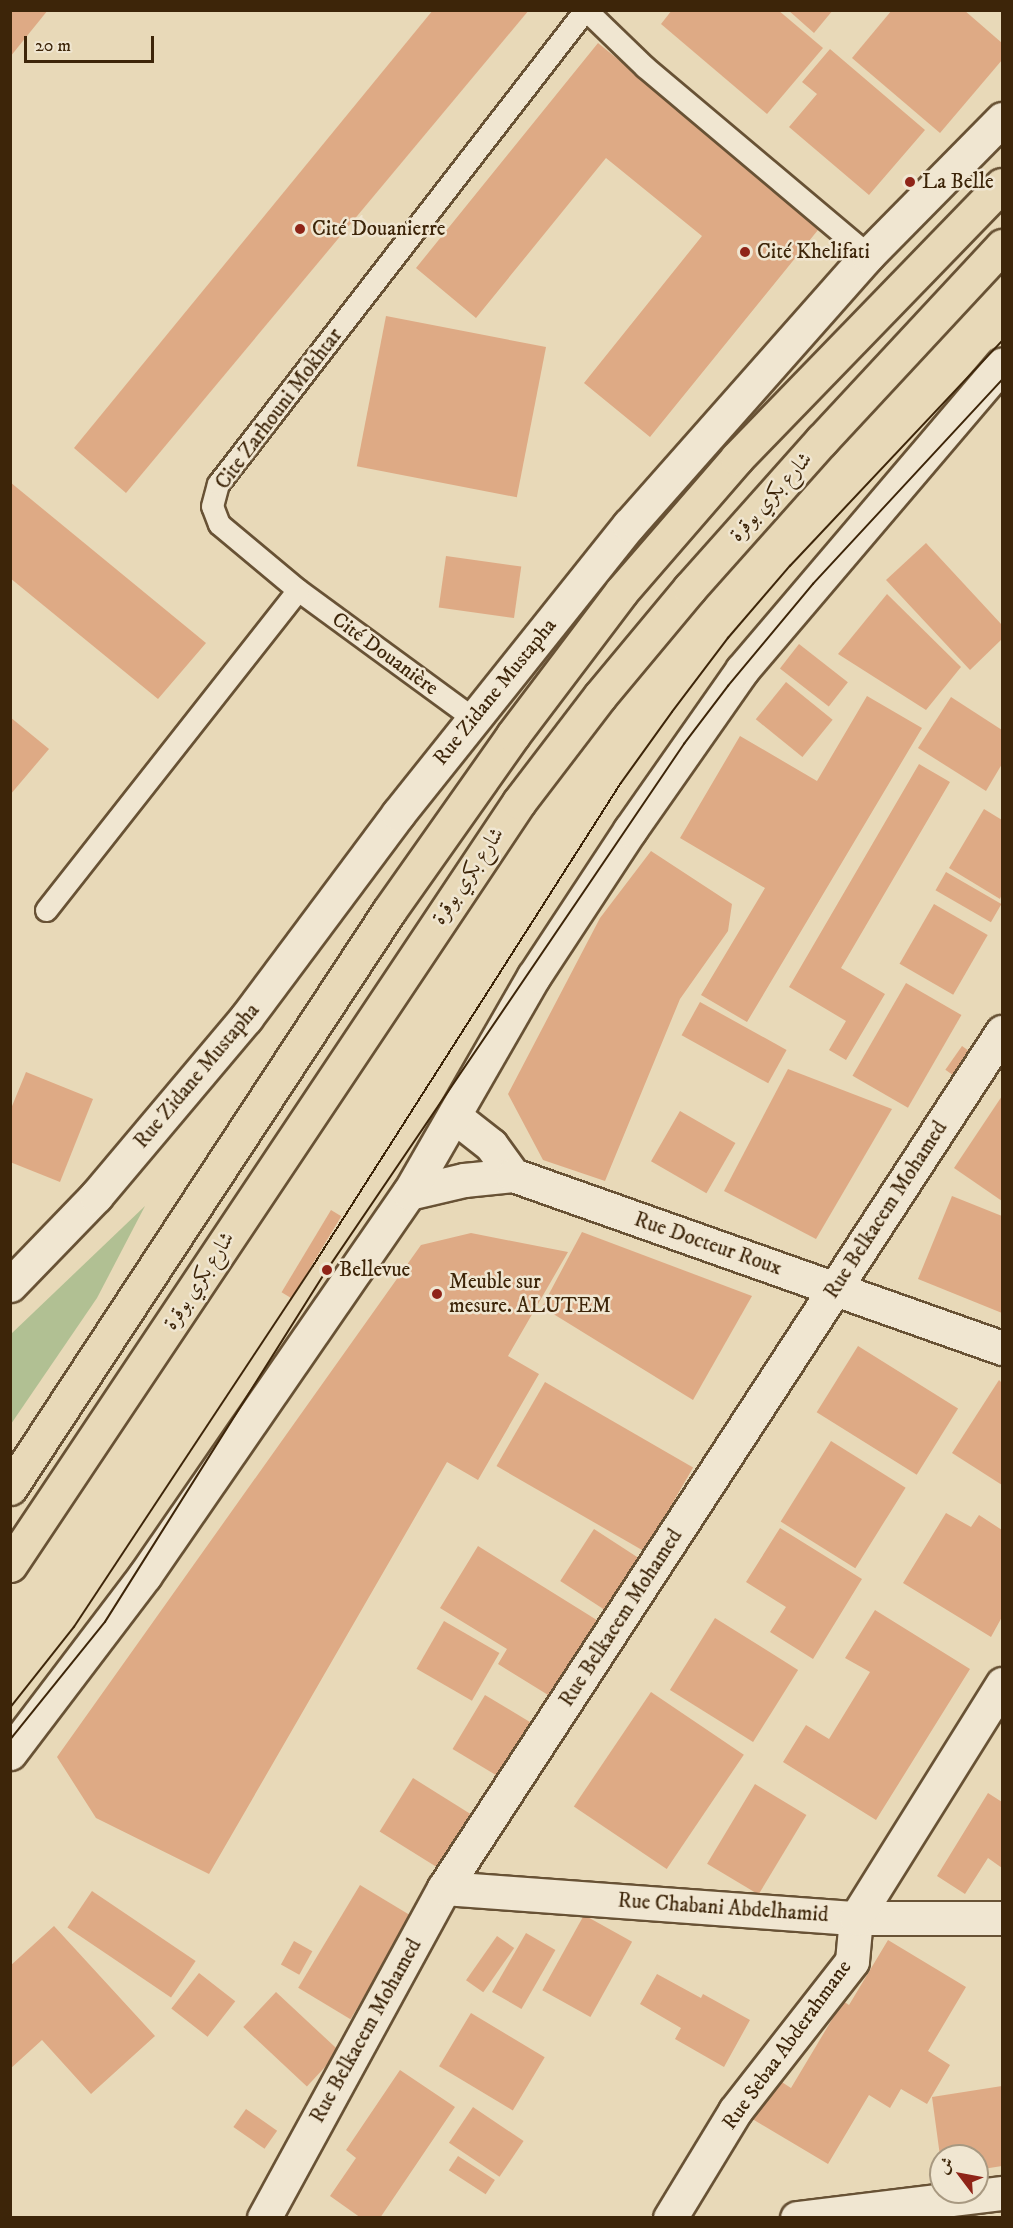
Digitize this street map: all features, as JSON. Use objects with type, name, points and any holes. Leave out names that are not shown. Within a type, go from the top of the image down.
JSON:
[{"type":"highway","name":"شارع بكري بوقرة","points":[[10,1488],[388,911],[513,735],[614,602],[737,458],[1002,185]]},
{"type":"highway","name":"شارع بكري بوقرة","points":[[10,1565],[519,802],[600,696],[690,588],[1002,246]]},
{"type":"street","name":"Rue Zidane Mustapha","points":[[10,1285],[96,1196],[246,1018],[398,814],[629,525],[868,255],[1002,119]]},
{"type":"street","points":[[10,1753],[152,1565],[409,1193],[534,975],[741,670],[1002,365]]},
{"type":"street","name":"Rue Belkacem Mohamed","points":[[264,2217],[444,1888],[1002,1032]]},
{"type":"street","points":[[454,1116],[491,1145],[513,1176]]},
{"type":"street","name":"Rue Docteur Roux","points":[[409,1193],[464,1180],[513,1176],[1002,1348]]},
{"type":"street","name":"Rue Sebaa Abderahmane","points":[[670,2217],[735,2111],[852,1961],[856,1918],[1002,1684]]},
{"type":"street","name":"Rue Chabani Abdelhamid","points":[[444,1888],[856,1918],[1002,1918]]},
{"type":"street","points":[[797,2217],[1002,2193]]},
{"type":"lane","points":[[586,10],[645,67],[868,255]]},
{"type":"lane","name":"Cite Zarhouni Mokhtar","points":[[298,590],[219,524],[212,506],[218,484],[586,10]]},
{"type":"lane","points":[[46,910],[298,590]]},
{"type":"lane","name":"Cité Douanière","points":[[298,590],[473,718]]},
{"type":"green space","points":[[145,1206],[97,1298],[11,1424],[11,1334]]},
{"type":"building","points":[[10,10],[48,10],[10,57]]},
{"type":"building","name":"Cité Douanierre","points":[[433,10],[529,10],[126,493],[74,448]]},
{"type":"building","points":[[672,10],[778,10],[823,48],[767,114],[661,24]]},
{"type":"building","points":[[788,10],[833,10],[814,33]]},
{"type":"building","points":[[892,10],[964,10],[1002,43],[1002,60],[940,133],[852,58]]},
{"type":"building","name":"Cité Khelifati","points":[[598,43],[822,225],[650,437],[584,383],[702,236],[606,158],[476,318],[416,268]]},
{"type":"building","points":[[830,49],[925,130],[869,195],[789,127],[817,94],[802,82]]},
{"type":"building","points":[[386,316],[546,347],[517,497],[357,466]]},
{"type":"building","points":[[10,482],[206,643],[158,699],[10,578]]},
{"type":"building","points":[[926,543],[1002,625],[1002,639],[970,670],[886,580]]},
{"type":"building","points":[[446,556],[521,567],[514,618],[439,607]]},
{"type":"building","points":[[887,594],[961,667],[926,710],[838,654]]},
{"type":"building","points":[[799,644],[848,682],[829,707],[780,668]]},
{"type":"building","points":[[786,682],[833,720],[802,757],[756,719]]},
{"type":"building","points":[[867,696],[922,728],[747,1022],[701,995],[765,888],[680,838],[740,736],[817,781]]},
{"type":"building","points":[[951,697],[1002,730],[1002,764],[986,791],[918,748]]},
{"type":"building","points":[[10,717],[49,749],[10,795]]},
{"type":"building","points":[[919,764],[950,782],[841,968],[885,994],[846,1060],[829,1050],[846,1021],[789,987]]},
{"type":"building","points":[[984,809],[1002,820],[1002,894],[1000,899],[949,868]]},
{"type":"building","points":[[651,851],[732,904],[728,931],[680,999],[605,1181],[543,1160],[508,1094],[600,918]]},
{"type":"building","points":[[946,872],[1001,904],[991,922],[936,890]]},
{"type":"building","points":[[934,904],[988,935],[953,995],[900,964]]},
{"type":"building","points":[[906,983],[961,1015],[908,1108],[852,1076]]},
{"type":"building","points":[[700,1002],[787,1050],[768,1083],[682,1035]]},
{"type":"building","points":[[962,1046],[972,1053],[955,1077],[945,1070]]},
{"type":"building","points":[[788,1069],[892,1109],[816,1239],[724,1191]]},
{"type":"building","points":[[26,1072],[93,1099],[60,1182],[10,1162],[10,1111]]},
{"type":"building","points":[[1002,1096],[1002,1201],[954,1168]]},
{"type":"building","points":[[680,1111],[735,1143],[706,1193],[651,1161]]},
{"type":"building","points":[[952,1196],[1002,1216],[1002,1313],[918,1279]]},
{"type":"building","points":[[331,1210],[341,1216],[292,1298],[282,1292]]},
{"type":"building","points":[[582,1232],[752,1296],[693,1400],[542,1307]]},
{"type":"building","points":[[471,1233],[568,1252],[508,1356],[539,1374],[478,1480],[447,1462],[209,1874],[96,1818],[57,1757],[421,1245]]},
{"type":"building","points":[[858,1346],[958,1409],[917,1475],[817,1412]]},
{"type":"building","points":[[999,1380],[1002,1383],[1002,1485],[952,1453]]},
{"type":"building","points":[[545,1382],[693,1468],[645,1552],[496,1466]]},
{"type":"building","points":[[831,1441],[906,1488],[855,1568],[781,1522]]},
{"type":"building","points":[[946,1513],[971,1527],[979,1515],[1002,1530],[1002,1617],[991,1637],[903,1583]]},
{"type":"building","points":[[780,1528],[862,1579],[813,1659],[770,1632],[786,1607],[746,1582]]},
{"type":"building","points":[[594,1529],[650,1565],[616,1617],[560,1581]]},
{"type":"building","points":[[478,1546],[600,1622],[553,1698],[498,1664],[507,1649],[440,1608]]},
{"type":"building","points":[[875,1610],[970,1669],[876,1820],[783,1762],[806,1725],[829,1739],[870,1672],[845,1658]]},
{"type":"building","points":[[715,1618],[798,1670],[753,1742],[670,1690]]},
{"type":"building","points":[[444,1621],[499,1653],[472,1701],[416,1669]]},
{"type":"building","points":[[651,1692],[744,1755],[667,1869],[574,1806]]},
{"type":"building","points":[[485,1695],[538,1727],[506,1781],[453,1749]]},
{"type":"building","points":[[413,1778],[482,1821],[448,1874],[380,1831]]},
{"type":"building","points":[[755,1784],[806,1815],[759,1895],[707,1864]]},
{"type":"building","points":[[988,1793],[1002,1802],[1002,1868],[988,1858],[965,1894],[937,1876]]},
{"type":"building","points":[[360,1885],[412,1916],[350,2019],[298,1988]]},
{"type":"building","points":[[92,1891],[196,1961],[171,1997],[67,1927]]},
{"type":"building","points":[[584,1915],[632,1942],[590,2017],[542,1990]]},
{"type":"building","points":[[54,1926],[155,2036],[91,2094],[42,2040],[10,2069],[10,1966]]},
{"type":"building","points":[[526,1933],[555,1950],[521,2009],[492,1992]]},
{"type":"building","points":[[497,1936],[514,1948],[483,1992],[466,1980]]},
{"type":"building","points":[[888,1940],[966,1987],[928,2051],[950,2065],[927,2104],[901,2089],[890,2108],[869,2095],[828,2164],[749,2117],[774,2077],[791,2088],[843,2001],[849,2005]]},
{"type":"building","points":[[294,1941],[312,1951],[299,1975],[281,1965]]},
{"type":"building","points":[[199,1973],[235,2001],[208,2037],[171,2008]]},
{"type":"building","points":[[657,1974],[701,1998],[703,1994],[750,2020],[724,2067],[675,2039],[681,2028],[640,2004]]},
{"type":"building","points":[[276,1992],[340,2051],[307,2086],[243,2027]]},
{"type":"building","points":[[471,2013],[545,2057],[513,2110],[439,2066]]},
{"type":"building","points":[[400,2070],[455,2107],[380,2218],[361,2218],[330,2196],[356,2158],[346,2150]]},
{"type":"building","points":[[1002,2086],[1002,2166],[989,2168],[989,2144],[938,2144],[932,2097]]},
{"type":"building","points":[[473,2107],[524,2141],[500,2177],[449,2143]]},
{"type":"building","points":[[246,2109],[277,2131],[265,2149],[233,2127]]},
{"type":"building","points":[[458,2156],[495,2180],[486,2194],[449,2170]]},
{"type":"tram line","points":[[10,1708],[74,1627],[313,1266],[621,783],[672,712],[728,638],[790,566],[1002,341]]},
{"type":"tram line","points":[[10,1740],[105,1622],[327,1270],[684,744],[728,686],[813,584],[1002,380]]},
{"type":"place","name":"La Belle","points":[[910,182]]},
{"type":"place","name":"Cité Douanierre","points":[[300,229]]},
{"type":"place","name":"Cité Khelifati","points":[[745,252]]},
{"type":"place","name":"Bellevue","points":[[327,1270]]},
{"type":"place","name":"Meuble sur mesure. ALUTEM","points":[[437,1294]]}]
